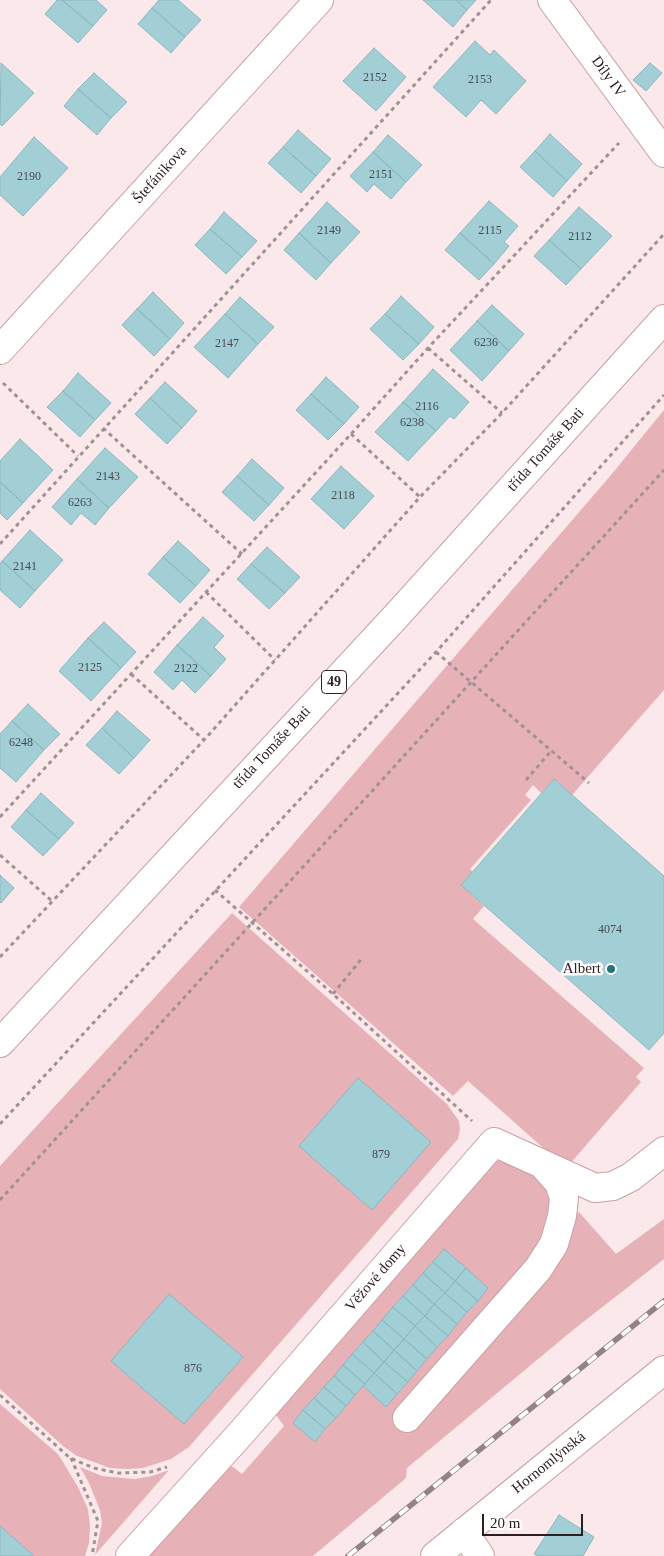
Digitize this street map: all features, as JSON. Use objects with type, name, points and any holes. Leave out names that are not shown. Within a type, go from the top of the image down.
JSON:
[{"type":"street","name":"Štefánikova","points":[[0,350],[319,0]]},
{"type":"street","name":"Díly IV","points":[[552,0],[664,153]]},
{"type":"street","name":"třída Tomáše Bati","points":[[0,1043],[399,612],[664,319]]},
{"type":"street","points":[[494,1142],[595,1188],[613,1186],[631,1177],[664,1151]]},
{"type":"street","name":"Věžové domy","points":[[130,1556],[243,1432],[494,1142]]},
{"type":"street","points":[[407,1418],[538,1269],[554,1244],[562,1216],[564,1198],[559,1183],[541,1162]]},
{"type":"street","name":"Hornomlýnská","points":[[434,1556],[664,1370]]},
{"type":"street","points":[[464,1532],[480,1556]]},
{"type":"path","points":[[0,544],[491,0]]},
{"type":"path","points":[[0,817],[428,348],[640,120]]},
{"type":"path","points":[[0,957],[204,740],[420,497],[502,413],[664,234]]},
{"type":"path","points":[[428,348],[502,413]]},
{"type":"path","points":[[3,383],[78,456]]},
{"type":"path","points":[[0,1124],[436,652],[664,395]]},
{"type":"path","points":[[103,428],[242,554]]},
{"type":"path","points":[[351,434],[420,497]]},
{"type":"path","points":[[0,1200],[664,470]]},
{"type":"path","points":[[206,592],[275,660]]},
{"type":"path","points":[[436,652],[589,783]]},
{"type":"path","points":[[131,674],[204,740]]},
{"type":"path","points":[[526,780],[552,750]]},
{"type":"path","points":[[0,854],[52,901]]},
{"type":"path","points":[[215,890],[333,994],[494,1142]]},
{"type":"path","points":[[333,994],[363,957]]},
{"type":"path","points":[[0,1395],[70,1458],[94,1468],[118,1473],[150,1472],[168,1466]]},
{"type":"path","points":[[70,1458],[98,1521],[92,1556]]},
{"type":"shaded area","points":[[664,410],[664,690],[572,795],[554,779],[541,793],[533,785],[525,795],[531,800],[470,869],[473,872],[461,885],[484,906],[473,919],[644,1068],[636,1077],[641,1082],[568,1166],[559,1162],[468,1081],[453,1096],[239,907],[611,475]]},
{"type":"shaded area","points":[[232,913],[447,1104],[459,1121],[458,1139],[189,1447],[171,1459],[143,1468],[110,1468],[77,1456],[63,1446],[0,1389],[0,1166]]},
{"type":"shaded area","points":[[497,1161],[509,1161],[528,1166],[573,1213],[579,1212],[616,1254],[664,1219],[664,1259],[573,1330],[407,1468],[406,1478],[313,1556],[136,1556],[227,1466],[233,1467],[242,1474],[284,1426],[273,1411],[487,1165]]},
{"type":"shaded area","points":[[0,1404],[58,1454],[78,1487],[88,1509],[90,1526],[89,1543],[85,1556],[0,1556]]},
{"type":"shaded area","points":[[80,1467],[102,1476],[135,1479],[169,1470],[95,1555],[102,1523],[100,1510]]},
{"type":"building","points":[[57,0],[62,0],[93,26],[78,43],[45,14]]},
{"type":"building","points":[[62,0],[96,0],[107,10],[93,26]]},
{"type":"building","points":[[159,0],[178,0],[201,20],[185,37],[152,8]]},
{"type":"building","points":[[423,0],[456,0],[467,10],[453,27]]},
{"type":"building","points":[[456,0],[476,0],[467,10]]},
{"type":"building","points":[[152,8],[185,37],[171,53],[138,24]]},
{"type":"building","points":[[475,41],[490,55],[494,50],[526,81],[496,114],[481,100],[466,117],[433,87]]},
{"type":"building","points":[[374,48],[406,77],[376,111],[343,81]]},
{"type":"building","points":[[1,63],[34,93],[2,126],[0,124]]},
{"type":"building","points":[[650,63],[662,73],[646,91],[633,80]]},
{"type":"building","points":[[94,73],[127,102],[111,118],[78,89]]},
{"type":"building","points":[[78,89],[111,118],[97,135],[64,106]]},
{"type":"building","points":[[298,130],[331,159],[316,176],[283,147]]},
{"type":"building","points":[[550,134],[582,164],[567,181],[535,151]]},
{"type":"building","points":[[388,135],[422,165],[406,182],[373,152]]},
{"type":"building","points":[[34,137],[68,168],[23,216],[0,195],[0,177]]},
{"type":"building","points":[[283,147],[316,176],[301,193],[268,163]]},
{"type":"building","points":[[535,151],[567,181],[553,197],[520,167]]},
{"type":"building","points":[[373,152],[406,182],[391,199],[374,184],[367,192],[350,176]]},
{"type":"building","points":[[489,201],[518,226],[504,242],[509,246],[494,264],[460,233]]},
{"type":"building","points":[[327,202],[360,232],[331,263],[299,233]]},
{"type":"building","points":[[579,207],[612,236],[581,269],[549,240]]},
{"type":"building","points":[[224,212],[257,241],[242,257],[210,229]]},
{"type":"building","points":[[210,229],[242,257],[226,274],[195,245]]},
{"type":"building","points":[[299,233],[331,263],[316,280],[284,250]]},
{"type":"building","points":[[460,233],[494,264],[479,280],[445,250]]},
{"type":"building","points":[[549,240],[581,269],[566,285],[534,256]]},
{"type":"building","points":[[153,292],[184,323],[170,339],[137,309]]},
{"type":"building","points":[[401,296],[434,327],[419,344],[385,314]]},
{"type":"building","points":[[240,297],[274,327],[258,344],[225,314]]},
{"type":"building","points":[[492,305],[524,334],[509,351],[477,321]]},
{"type":"building","points":[[137,309],[170,339],[154,356],[122,325]]},
{"type":"building","points":[[225,314],[258,344],[228,378],[194,347]]},
{"type":"building","points":[[385,314],[419,344],[403,360],[370,329]]},
{"type":"building","points":[[477,321],[509,351],[482,381],[450,350]]},
{"type":"building","points":[[433,369],[469,402],[454,419],[450,416],[436,431],[403,402]]},
{"type":"building","points":[[78,373],[111,403],[95,420],[63,391]]},
{"type":"building","points":[[326,377],[359,407],[344,424],[311,394]]},
{"type":"building","points":[[165,382],[197,411],[182,428],[150,398]]},
{"type":"building","points":[[63,391],[95,420],[80,437],[47,407]]},
{"type":"building","points":[[311,394],[344,424],[328,440],[296,410]]},
{"type":"building","points":[[150,398],[182,428],[167,444],[135,414]]},
{"type":"building","points":[[403,402],[436,431],[408,461],[375,432]]},
{"type":"building","points":[[20,439],[53,470],[23,503],[0,482],[0,461]]},
{"type":"building","points":[[105,448],[138,477],[109,508],[77,479]]},
{"type":"building","points":[[252,459],[284,488],[269,505],[237,476]]},
{"type":"building","points":[[341,466],[374,496],[344,529],[311,499]]},
{"type":"building","points":[[237,476],[269,505],[254,521],[222,492]]},
{"type":"building","points":[[77,479],[109,508],[95,525],[81,513],[71,525],[52,507]]},
{"type":"building","points":[[0,482],[23,503],[7,520],[0,513]]},
{"type":"building","points":[[30,530],[63,560],[35,591],[2,561]]},
{"type":"building","points":[[178,541],[210,570],[196,586],[163,557]]},
{"type":"building","points":[[267,547],[300,577],[285,593],[251,564]]},
{"type":"building","points":[[163,557],[196,586],[180,603],[148,574]]},
{"type":"building","points":[[2,561],[35,591],[20,608],[0,590],[0,564]]},
{"type":"building","points":[[251,564],[285,593],[269,609],[237,579]]},
{"type":"building","points":[[203,617],[224,636],[214,647],[226,659],[211,676],[177,645]]},
{"type":"building","points":[[104,622],[136,652],[121,668],[88,638]]},
{"type":"building","points":[[88,638],[121,668],[91,701],[59,671]]},
{"type":"building","points":[[177,645],[211,676],[195,693],[182,680],[173,690],[154,672]]},
{"type":"building","points":[[28,704],[60,734],[44,750],[12,721]]},
{"type":"building","points":[[117,711],[150,740],[134,758],[102,728]]},
{"type":"building","points":[[12,721],[44,750],[16,782],[0,768],[0,734]]},
{"type":"building","points":[[102,728],[134,758],[119,774],[86,745]]},
{"type":"building","name":"Albert","points":[[554,779],[664,876],[664,1033],[649,1050],[461,885]]},
{"type":"building","points":[[41,793],[74,823],[59,839],[26,810]]},
{"type":"building","points":[[26,810],[59,839],[43,856],[11,827]]},
{"type":"building","points":[[0,875],[14,888],[1,903],[0,902]]},
{"type":"building","points":[[358,1078],[431,1142],[372,1210],[299,1146]]},
{"type":"building","points":[[444,1249],[466,1268],[455,1281],[433,1262]]},
{"type":"building","points":[[433,1262],[455,1281],[445,1293],[423,1273]]},
{"type":"building","points":[[466,1268],[488,1288],[478,1301],[455,1281]]},
{"type":"building","points":[[423,1273],[445,1293],[434,1304],[413,1285]]},
{"type":"building","points":[[455,1281],[478,1301],[467,1312],[445,1293]]},
{"type":"building","points":[[413,1285],[434,1304],[425,1316],[403,1296]]},
{"type":"building","points":[[445,1293],[467,1312],[457,1324],[434,1304]]},
{"type":"building","points":[[169,1294],[243,1357],[184,1424],[111,1361]]},
{"type":"building","points":[[403,1296],[425,1316],[415,1326],[393,1307]]},
{"type":"building","points":[[434,1304],[457,1324],[448,1336],[425,1316]]},
{"type":"building","points":[[393,1307],[415,1326],[404,1339],[382,1320]]},
{"type":"building","points":[[425,1316],[448,1336],[437,1347],[415,1326]]},
{"type":"building","points":[[382,1320],[404,1339],[394,1350],[373,1331]]},
{"type":"building","points":[[415,1326],[437,1347],[427,1359],[404,1339]]},
{"type":"building","points":[[373,1331],[394,1350],[384,1362],[363,1342]]},
{"type":"building","points":[[404,1339],[427,1359],[417,1371],[394,1350]]},
{"type":"building","points":[[363,1342],[384,1362],[374,1373],[352,1354]]},
{"type":"building","points":[[394,1350],[417,1371],[408,1382],[384,1362]]},
{"type":"building","points":[[352,1354],[374,1373],[365,1384],[343,1365]]},
{"type":"building","points":[[384,1362],[408,1382],[397,1394],[374,1373]]},
{"type":"building","points":[[343,1365],[365,1384],[355,1395],[334,1376]]},
{"type":"building","points":[[374,1373],[397,1394],[386,1407],[363,1386]]},
{"type":"building","points":[[334,1376],[355,1395],[346,1406],[324,1387]]},
{"type":"building","points":[[324,1387],[346,1406],[336,1418],[314,1398]]},
{"type":"building","points":[[314,1398],[336,1418],[325,1429],[303,1410]]},
{"type":"building","points":[[303,1410],[325,1429],[315,1442],[293,1423]]},
{"type":"building","points":[[559,1515],[594,1537],[583,1556],[538,1556],[534,1554]]},
{"type":"building","points":[[0,1526],[34,1556],[0,1556]]},
{"type":"railway","points":[[348,1556],[664,1301]]},
{"type":"place","name":"Albert","points":[[611,969]]}]
